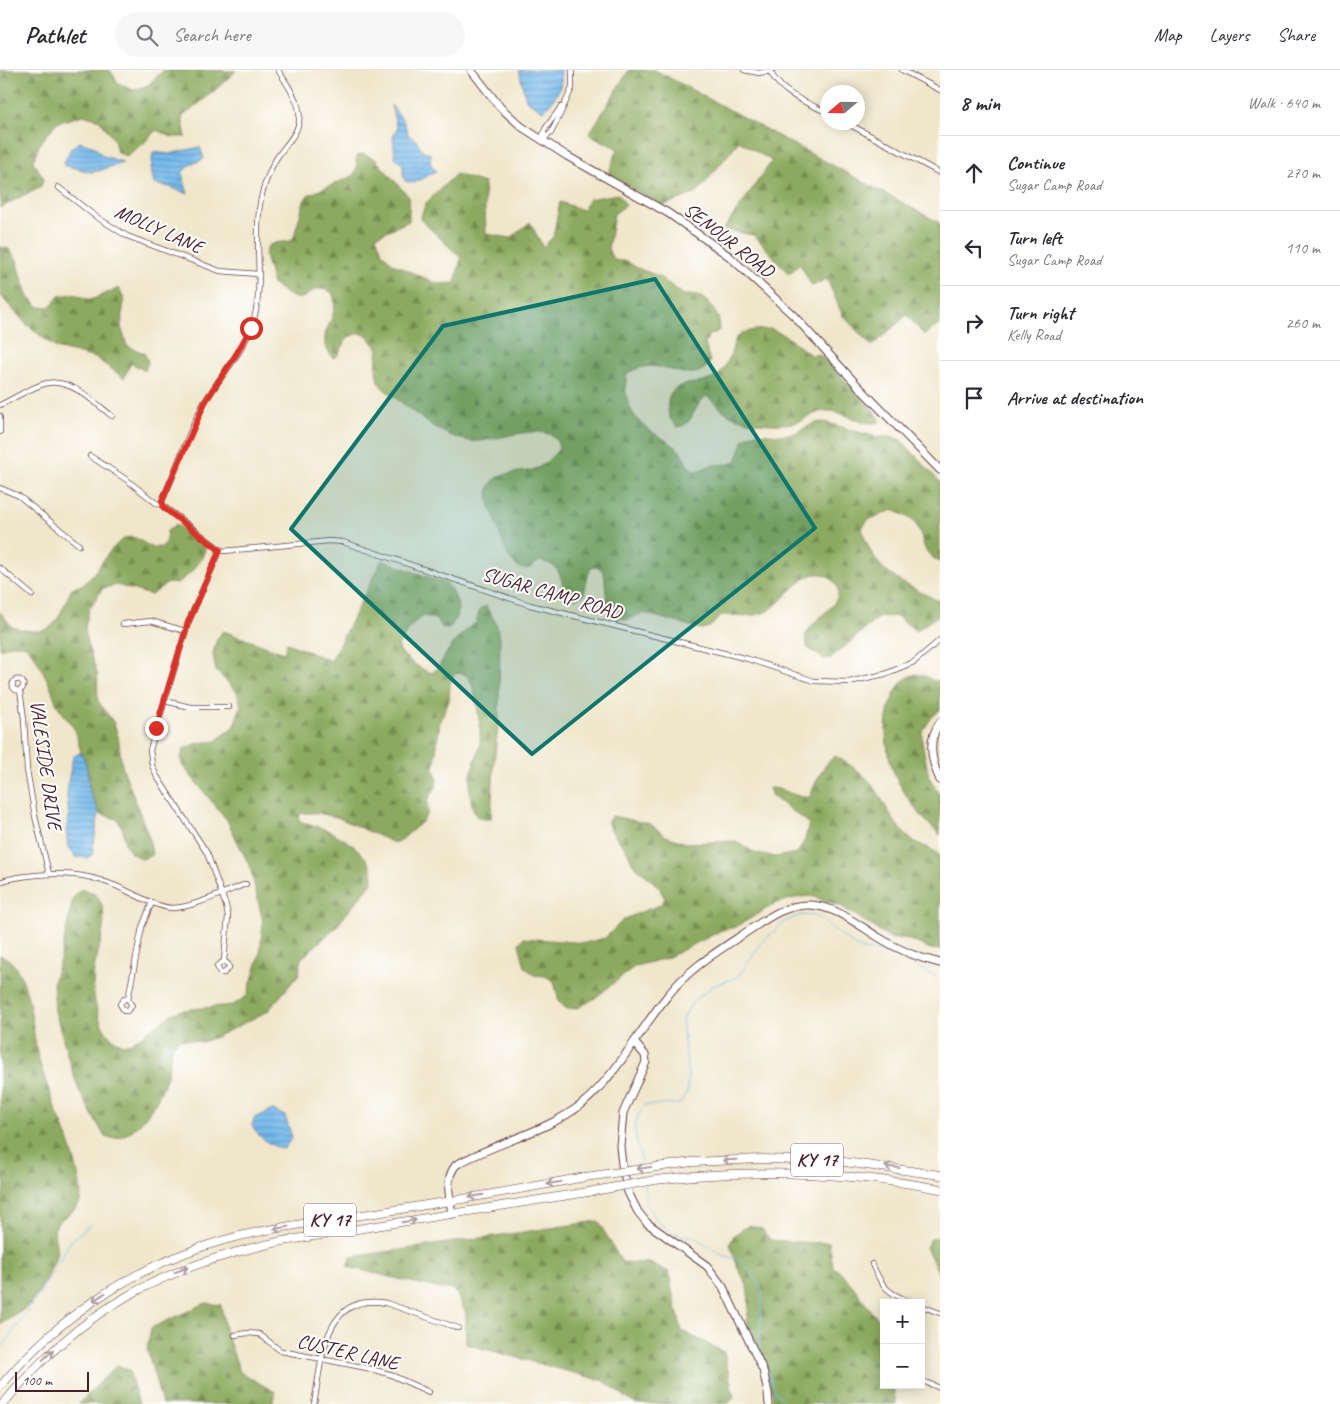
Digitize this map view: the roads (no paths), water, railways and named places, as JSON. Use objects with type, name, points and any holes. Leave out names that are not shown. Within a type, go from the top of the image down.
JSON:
[{"type":"main road","name":"SENOUR ROAD","points":[[471,70],[507,115],[573,160],[668,212],[729,256],[793,315],[859,387],[940,470]]},
{"type":"main road","points":[[940,722],[933,734],[931,751],[940,780]]},
{"type":"main road","points":[[452,1214],[448,1181],[451,1171],[456,1165],[567,1114],[581,1104],[603,1083],[669,993],[687,975],[734,940],[773,915],[788,908],[808,905],[829,909],[900,950],[940,963]]},
{"type":"main road","points":[[634,1042],[645,1055],[646,1062],[623,1113],[620,1146],[628,1192],[638,1212],[647,1223],[707,1266],[723,1287],[763,1370],[768,1393],[768,1404]]},
{"type":"main road","name":"KY 17","points":[[0,1387],[41,1343],[84,1307],[123,1283],[170,1260],[207,1246],[245,1235],[585,1177],[692,1162],[761,1159],[821,1160],[940,1174]]},
{"type":"main road","name":"KY 17","points":[[3,1404],[44,1358],[85,1324],[137,1290],[177,1271],[237,1251],[655,1180],[694,1176],[760,1172],[814,1174],[878,1179],[940,1189]]},
{"type":"street","points":[[162,505],[162,501],[202,407],[251,328],[256,310],[258,217],[262,194],[275,161],[298,128],[300,118],[298,104],[278,70]]},
{"type":"street","points":[[542,140],[551,133],[572,88],[572,70]]},
{"type":"street","points":[[744,70],[759,73],[771,70],[777,83],[784,90],[820,109]]},
{"type":"street","points":[[902,70],[940,90]]},
{"type":"street","points":[[861,130],[940,173]]},
{"type":"street","name":"MOLLY LANE","points":[[58,187],[94,216],[128,236],[220,271],[258,274]]},
{"type":"street","points":[[0,405],[40,386],[58,382],[76,390],[112,416]]},
{"type":"street","points":[[0,416],[0,432]]},
{"type":"street","points":[[90,456],[119,474],[156,503],[162,505],[220,550],[185,631],[150,750],[150,760],[160,782],[204,848],[222,893],[228,916],[224,961]]},
{"type":"street","points":[[0,488],[19,496],[79,545]]},
{"type":"street","name":"SUGAR CAMP ROAD","points":[[220,550],[228,552],[329,541],[343,542],[530,605],[748,658],[814,681],[849,682],[884,674],[914,662],[940,640]]},
{"type":"street","points":[[0,568],[32,595]]},
{"type":"street","points":[[122,624],[152,621],[185,631]]},
{"type":"street","name":"VALESIDE DRIVE","points":[[20,690],[27,770],[35,816],[49,874]]},
{"type":"street","points":[[164,701],[190,708],[229,707]]},
{"type":"street","points":[[0,882],[10,878],[49,874],[88,876],[166,907],[178,908],[246,884]]},
{"type":"street","points":[[128,999],[142,927],[152,902]]},
{"type":"street","points":[[872,1264],[884,1287],[903,1299]]},
{"type":"street","points":[[314,1404],[327,1336],[332,1323],[348,1308],[360,1303],[376,1301],[458,1328]]},
{"type":"street","points":[[925,1307],[940,1313]]},
{"type":"street","name":"CUSTER LANE","points":[[234,1335],[259,1334],[281,1351],[389,1374],[430,1392]]},
{"type":"street","points":[[925,1382],[940,1388]]},
{"type":"water","points":[[519,70],[560,70],[561,82],[558,93],[543,111],[526,100]]},
{"type":"water","points":[[391,105],[403,120],[409,136],[416,140],[423,151],[431,154],[430,163],[436,171],[414,183],[405,181],[403,165],[395,157],[393,137],[397,129]]},
{"type":"water","points":[[80,142],[95,147],[103,156],[123,162],[91,172],[63,165],[71,148]]},
{"type":"water","points":[[200,147],[204,159],[190,165],[182,173],[188,194],[170,187],[154,184],[151,169],[153,152],[169,154]]},
{"type":"water","points":[[81,752],[86,764],[90,792],[99,812],[92,855],[87,858],[75,857],[68,847],[66,830],[69,816],[68,782],[73,757]]},
{"type":"water","points":[[273,1110],[285,1116],[292,1137],[284,1149],[265,1141],[252,1126],[254,1118]]},
{"type":"waterway","points":[[642,1166],[635,1128],[636,1121],[645,1105],[680,1104],[687,1092],[688,1076],[682,1020],[693,1001],[713,986],[738,977],[761,943],[784,922],[800,915],[817,916],[862,950],[892,953],[940,979]]},
{"type":"waterway","points":[[645,1184],[647,1206],[659,1223],[675,1234],[694,1237],[720,1254],[742,1261],[753,1274],[762,1291],[759,1347],[774,1389],[785,1404]]},
{"type":"waterway","points":[[0,1350],[37,1298],[70,1242],[91,1224]]}]
